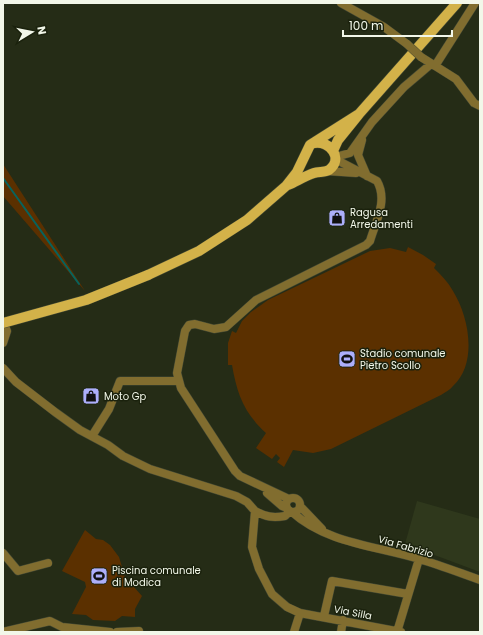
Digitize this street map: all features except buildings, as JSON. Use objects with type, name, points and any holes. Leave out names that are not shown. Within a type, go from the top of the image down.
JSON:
[{"type":"main road","points":[[286,186],[331,167],[338,140],[359,114],[458,3]]},
{"type":"main road","points":[[3,323],[73,304],[148,275],[178,262],[222,237],[253,215],[286,186],[304,158],[307,149],[359,114]]},
{"type":"main road","points":[[314,143],[327,144],[334,155]]},
{"type":"main road","points":[[304,158],[308,167],[322,171]]},
{"type":"street","points":[[341,3],[384,27],[407,44],[421,57],[456,79],[474,103],[480,106]]},
{"type":"street","points":[[334,155],[350,153],[368,126],[404,87],[433,65],[475,3]]},
{"type":"street","points":[[365,175],[358,156],[359,148],[368,126]]},
{"type":"street","points":[[326,532],[300,506],[297,499],[289,499],[261,486],[235,471],[178,381],[177,373],[185,331],[189,325],[195,324],[214,329],[226,327],[256,300],[366,245],[370,241],[382,199],[382,192],[377,181],[334,155]]},
{"type":"street","points":[[322,171],[365,175]]},
{"type":"street","points":[[3,323],[6,331],[3,342]]},
{"type":"street","points":[[3,368],[16,382],[55,412],[123,456],[143,466],[236,496],[247,502],[255,511],[267,517],[274,518],[285,516],[290,510]]},
{"type":"street","points":[[92,436],[109,409],[120,381],[178,381]]},
{"type":"street","name":"Via Fabrizio","points":[[261,486],[273,498],[311,527],[326,532],[336,538],[419,559],[480,580]]},
{"type":"street","points":[[289,499],[286,504],[290,510]]},
{"type":"street","points":[[290,510],[298,510],[300,506]]},
{"type":"street","points":[[255,511],[252,547],[259,569],[272,594],[287,607],[300,613],[294,632]]},
{"type":"street","points":[[3,553],[18,571],[48,563]]},
{"type":"street","points":[[398,632],[419,559]]},
{"type":"street","points":[[324,616],[332,582],[408,594]]},
{"type":"street","name":"Via Silla","points":[[300,613],[324,616],[398,632]]},
{"type":"street","points":[[341,632],[343,620]]},
{"type":"street","points":[[3,632],[50,621],[62,627],[110,632]]},
{"type":"street","points":[[117,632],[139,631]]},
{"type":"shaded area","points":[[3,164],[85,291],[3,196]]},
{"type":"shaded area","name":"Stadio comunale Pietro Scollo","points":[[408,247],[436,264],[434,268],[449,285],[459,302],[467,326],[468,340],[466,365],[461,376],[449,390],[441,395],[331,449],[313,453],[293,450],[284,467],[277,462],[280,458],[276,454],[272,459],[256,448],[266,433],[258,426],[247,410],[236,385],[232,365],[228,365],[228,343],[232,331],[236,333],[242,321],[251,312],[268,300],[370,251],[390,248],[406,252]]},
{"type":"shaded area","points":[[417,501],[480,519],[480,572],[405,544]]},
{"type":"shaded area","name":"Piscina comunale di Modica","points":[[85,530],[96,539],[103,540],[110,545],[119,557],[125,577],[142,596],[135,609],[135,617],[122,616],[115,621],[93,620],[86,615],[72,614],[86,587],[85,582],[62,571]]},
{"type":"waterway","points":[[3,178],[79,284]]},
{"type":"place","name":"Ragusa Arredamenti","points":[[337,218]]},
{"type":"place","name":"Stadio comunale Pietro Scollo","points":[[347,359]]},
{"type":"place","name":"Moto Gp","points":[[91,396]]},
{"type":"place","name":"Piscina comunale di Modica","points":[[99,576]]}]
